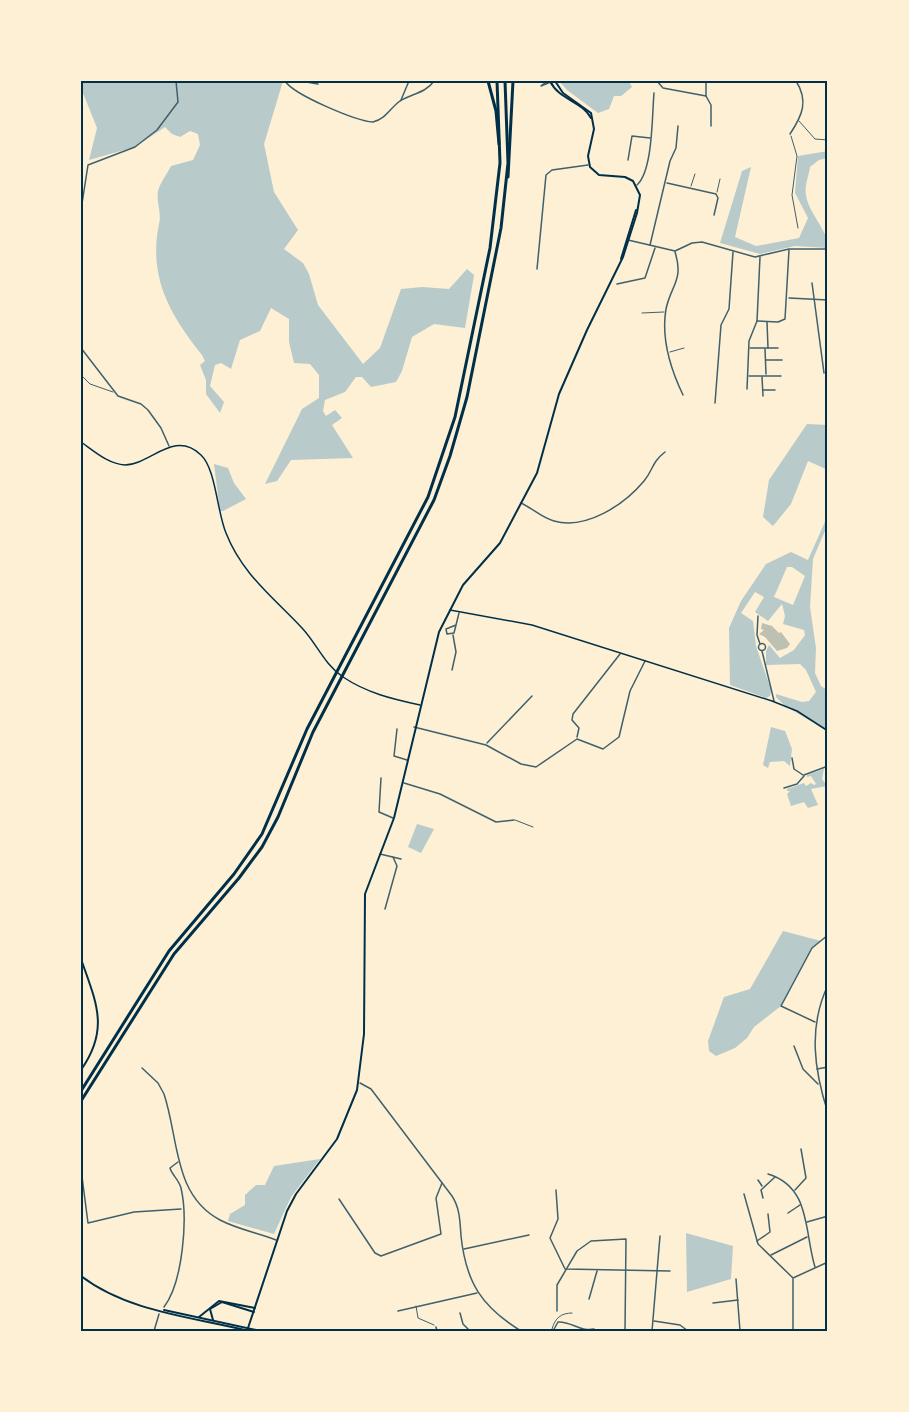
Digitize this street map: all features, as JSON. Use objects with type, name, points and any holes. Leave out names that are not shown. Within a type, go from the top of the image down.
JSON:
[{"type":"highway","points":[[488,81],[496,111],[500,148]]},
{"type":"highway","points":[[81,1091],[169,951],[234,874],[256,844],[272,815],[315,714],[421,512],[444,454],[465,376],[492,237],[500,148],[497,81]]},
{"type":"highway","points":[[82,1101],[174,954],[239,878],[262,847],[324,710],[427,514],[448,463],[467,397],[497,249],[507,179],[508,125],[505,81]]},
{"type":"highway","points":[[507,179],[510,173],[513,81]]},
{"type":"main road","points":[[81,1276],[117,1297],[248,1331],[276,1240],[296,1194],[327,1155],[341,1132],[359,1083],[365,1025],[363,902],[370,876],[393,818],[437,639],[449,610],[465,581],[497,549],[542,463],[553,414],[567,373],[620,262],[638,208],[640,195],[637,185],[625,177],[599,176],[589,165],[588,156],[593,122],[586,110],[562,96],[551,82]]},
{"type":"main road","points":[[81,442],[108,460],[122,465],[134,463],[170,447],[190,448],[204,458],[210,469],[222,524],[240,561],[261,589],[303,629],[331,667],[350,681],[374,693],[420,705]]},
{"type":"main road","points":[[449,610],[523,622],[774,702],[797,711],[828,732]]},
{"type":"main road","points":[[81,959],[97,1006],[99,1023],[95,1046],[81,1070]]},
{"type":"main road","points":[[199,1317],[219,1301],[255,1308]]},
{"type":"main road","points":[[213,1320],[210,1309],[222,1302],[254,1312]]},
{"type":"main road","points":[[154,1308],[261,1331]]},
{"type":"street","points":[[81,210],[88,165],[135,147],[157,130],[178,102],[176,81]]},
{"type":"street","points":[[285,81],[292,90],[303,96],[369,122],[378,120],[401,101],[429,87],[434,81]]},
{"type":"street","points":[[301,81],[318,84]]},
{"type":"street","points":[[401,101],[410,81]]},
{"type":"street","points":[[657,81],[663,88],[706,96]]},
{"type":"street","points":[[706,81],[706,96],[711,105],[711,126]]},
{"type":"street","points":[[790,134],[799,121],[804,100],[796,81]]},
{"type":"street","points":[[637,185],[643,180],[654,93]]},
{"type":"street","points":[[649,246],[670,161],[676,148],[678,126]]},
{"type":"street","points":[[628,160],[632,136],[650,138]]},
{"type":"street","points":[[537,269],[546,175],[552,170],[589,165]]},
{"type":"street","points":[[666,183],[716,194],[714,215]]},
{"type":"street","points":[[628,240],[675,251],[702,242],[759,256],[789,249],[828,249]]},
{"type":"street","points":[[617,284],[645,278],[655,247]]},
{"type":"street","points":[[757,321],[781,322],[785,319],[789,249]]},
{"type":"street","points":[[675,251],[679,277],[666,312],[668,352],[683,395]]},
{"type":"street","points":[[715,402],[721,325],[729,309],[733,251]]},
{"type":"street","points":[[747,389],[749,348],[757,321],[759,256]]},
{"type":"street","points":[[812,283],[824,373]]},
{"type":"street","points":[[788,298],[828,300]]},
{"type":"street","points":[[767,321],[768,348]]},
{"type":"street","points":[[81,348],[113,392],[123,399],[145,406],[161,428],[170,447]]},
{"type":"street","points":[[749,348],[778,348]]},
{"type":"street","points":[[765,348],[766,376]]},
{"type":"street","points":[[765,360],[782,360]]},
{"type":"street","points":[[672,368],[678,367]]},
{"type":"street","points":[[748,376],[781,376]]},
{"type":"street","points":[[762,376],[763,396]]},
{"type":"street","points":[[711,378],[717,378]]},
{"type":"street","points":[[762,390],[774,390]]},
{"type":"street","points":[[521,503],[551,521],[565,523],[591,519],[639,487],[650,474],[653,461],[664,452]]},
{"type":"street","points":[[452,670],[456,652],[453,634],[459,613]]},
{"type":"street","points":[[758,616],[757,635],[760,644],[758,648],[762,651],[774,702]]},
{"type":"street","points":[[453,634],[447,634],[446,629],[456,625]]},
{"type":"street","points":[[760,644],[765,646],[762,651]]},
{"type":"street","points":[[414,727],[486,745],[521,764],[536,767],[577,739],[579,728],[572,720],[573,714],[621,653]]},
{"type":"street","points":[[577,739],[603,749],[619,737],[630,691],[645,661]]},
{"type":"street","points":[[486,745],[532,696]]},
{"type":"street","points":[[397,729],[394,756],[407,760]]},
{"type":"street","points":[[792,758],[794,769],[804,775]]},
{"type":"street","points":[[784,788],[797,784],[804,775],[828,766]]},
{"type":"street","points":[[381,778],[380,812],[393,818]]},
{"type":"street","points":[[402,783],[440,794],[496,822],[514,820]]},
{"type":"street","points":[[380,854],[401,859]]},
{"type":"street","points":[[385,909],[397,866],[393,857]]},
{"type":"street","points":[[816,1022],[795,1015],[782,1006],[813,948],[828,935]]},
{"type":"street","points":[[828,986],[816,1022],[816,1069],[828,1113]]},
{"type":"street","points":[[794,1046],[802,1069],[819,1085]]},
{"type":"street","points":[[816,1069],[828,1067]]},
{"type":"street","points":[[142,1068],[154,1079],[164,1094],[179,1162],[188,1188],[209,1214],[226,1223],[276,1240]]},
{"type":"street","points":[[359,1083],[371,1089],[442,1182],[459,1210],[463,1250],[478,1293],[494,1313],[521,1331]]},
{"type":"street","points":[[794,1190],[803,1184],[806,1178],[801,1149]]},
{"type":"street","points":[[164,1307],[176,1284],[181,1250],[180,1187],[170,1168],[174,1162],[179,1162]]},
{"type":"street","points":[[81,1169],[88,1223],[134,1212],[182,1209]]},
{"type":"street","points":[[768,1174],[785,1180],[794,1190],[806,1222],[815,1268]]},
{"type":"street","points":[[763,1198],[761,1190],[776,1177]]},
{"type":"street","points":[[758,1180],[763,1187]]},
{"type":"street","points":[[339,1199],[375,1253],[381,1256],[441,1234],[436,1198],[442,1182]]},
{"type":"street","points":[[556,1190],[558,1219],[550,1238],[565,1269]]},
{"type":"street","points":[[744,1194],[757,1242],[794,1278],[793,1331]]},
{"type":"street","points":[[788,1213],[800,1204]]},
{"type":"street","points":[[757,1242],[770,1232],[768,1214]]},
{"type":"street","points":[[806,1222],[827,1216]]},
{"type":"street","points":[[463,1250],[529,1235]]},
{"type":"street","points":[[652,1331],[660,1236]]},
{"type":"street","points":[[770,1255],[808,1237]]},
{"type":"street","points":[[557,1311],[557,1285],[572,1257],[591,1241],[626,1239],[626,1331]]},
{"type":"street","points":[[794,1278],[828,1262]]},
{"type":"street","points":[[565,1269],[670,1271]]},
{"type":"street","points":[[589,1299],[597,1270]]},
{"type":"street","points":[[736,1279],[740,1331]]},
{"type":"street","points":[[398,1311],[478,1293]]},
{"type":"street","points":[[712,1303],[738,1300]]},
{"type":"street","points":[[460,1313],[468,1330]]},
{"type":"street","points":[[154,1331],[159,1314]]},
{"type":"street","points":[[653,1321],[680,1325],[688,1331]]},
{"type":"street","points":[[553,1331],[559,1322],[583,1330],[594,1329]]},
{"type":"lane","points":[[799,121],[815,139],[828,140]]},
{"type":"lane","points":[[790,134],[797,156],[792,195],[798,228]]},
{"type":"lane","points":[[691,188],[695,174]]},
{"type":"lane","points":[[716,194],[720,179]]},
{"type":"lane","points":[[642,313],[666,312]]},
{"type":"lane","points":[[668,352],[684,348]]},
{"type":"lane","points":[[81,375],[90,384],[113,392]]},
{"type":"lane","points":[[514,820],[533,827]]},
{"type":"lane","points":[[828,1205],[828,1229]]},
{"type":"lane","points":[[416,1306],[418,1318],[436,1328]]},
{"type":"lane","points":[[553,1331],[557,1318],[572,1313]]},
{"type":"shaded area","points":[[81,81],[283,81],[264,144],[274,192],[298,230],[284,249],[303,263],[309,274],[318,305],[363,364],[380,348],[401,289],[422,287],[449,289],[467,269],[474,275],[465,328],[434,324],[412,337],[402,371],[396,382],[371,387],[362,377],[356,377],[345,392],[325,400],[323,411],[326,416],[335,410],[342,418],[332,425],[353,458],[291,460],[277,481],[265,484],[302,409],[319,398],[319,375],[310,364],[294,363],[289,342],[289,319],[271,308],[260,331],[240,340],[231,369],[221,363],[215,365],[210,386],[224,402],[220,413],[206,394],[206,380],[200,365],[205,361],[180,325],[164,294],[157,261],[156,243],[160,220],[159,188],[171,166],[193,160],[200,145],[198,134],[190,131],[180,137],[172,134],[165,127],[135,147],[89,160],[97,128],[81,88]]},
{"type":"shaded area","points":[[559,81],[629,81],[632,87],[621,96],[614,96],[609,109],[598,113],[567,90]]},
{"type":"shaded area","points":[[828,151],[828,158],[819,160],[810,167],[806,192],[811,209],[825,235],[828,248],[795,246],[760,254],[720,243],[742,171],[751,167],[735,237],[756,246],[799,238],[808,218],[795,193],[798,156]]},
{"type":"shaded area","points":[[807,424],[828,425],[828,470],[808,461],[791,504],[773,526],[763,517],[769,480]]},
{"type":"shaded area","points":[[214,464],[228,468],[234,483],[246,499],[223,511],[220,511]]},
{"type":"shaded area","points":[[828,515],[827,526],[813,559],[810,607],[816,648],[815,673],[821,686],[827,690],[828,731],[785,706],[776,697],[776,694],[802,702],[809,701],[816,692],[806,670],[800,664],[766,665],[766,651],[769,645],[780,658],[794,650],[805,635],[804,630],[783,624],[785,616],[782,604],[768,621],[755,612],[764,597],[755,592],[741,613],[753,621],[756,646],[771,690],[770,696],[766,698],[730,685],[729,628],[741,601],[766,564],[791,552],[808,560]],"holes":[[[787,567],[792,567],[805,576],[793,605],[774,597]]]},
{"type":"shaded area","points":[[771,727],[785,731],[792,749],[790,766],[784,761],[770,762],[768,768],[763,765]]},
{"type":"shaded area","points":[[824,769],[822,779],[827,786],[811,789],[818,805],[808,808],[804,802],[791,806],[787,794],[790,791],[787,789],[804,783],[806,786],[811,783],[816,784],[811,776],[807,777],[807,775]]},
{"type":"shaded area","points":[[417,824],[434,829],[421,853],[408,847]]},
{"type":"shaded area","points":[[783,931],[821,941],[812,948],[781,1006],[754,1027],[747,1038],[735,1048],[716,1056],[709,1051],[708,1041],[724,997],[750,989]]},
{"type":"shaded area","points":[[320,1159],[291,1197],[274,1234],[228,1221],[230,1214],[245,1205],[245,1195],[256,1185],[265,1185],[274,1166]]},
{"type":"shaded area","points":[[686,1233],[733,1246],[731,1279],[687,1292]]},
{"type":"building","points":[[762,623],[781,632],[790,644],[787,648],[777,651],[765,637],[759,634],[764,630],[761,629]]}]
